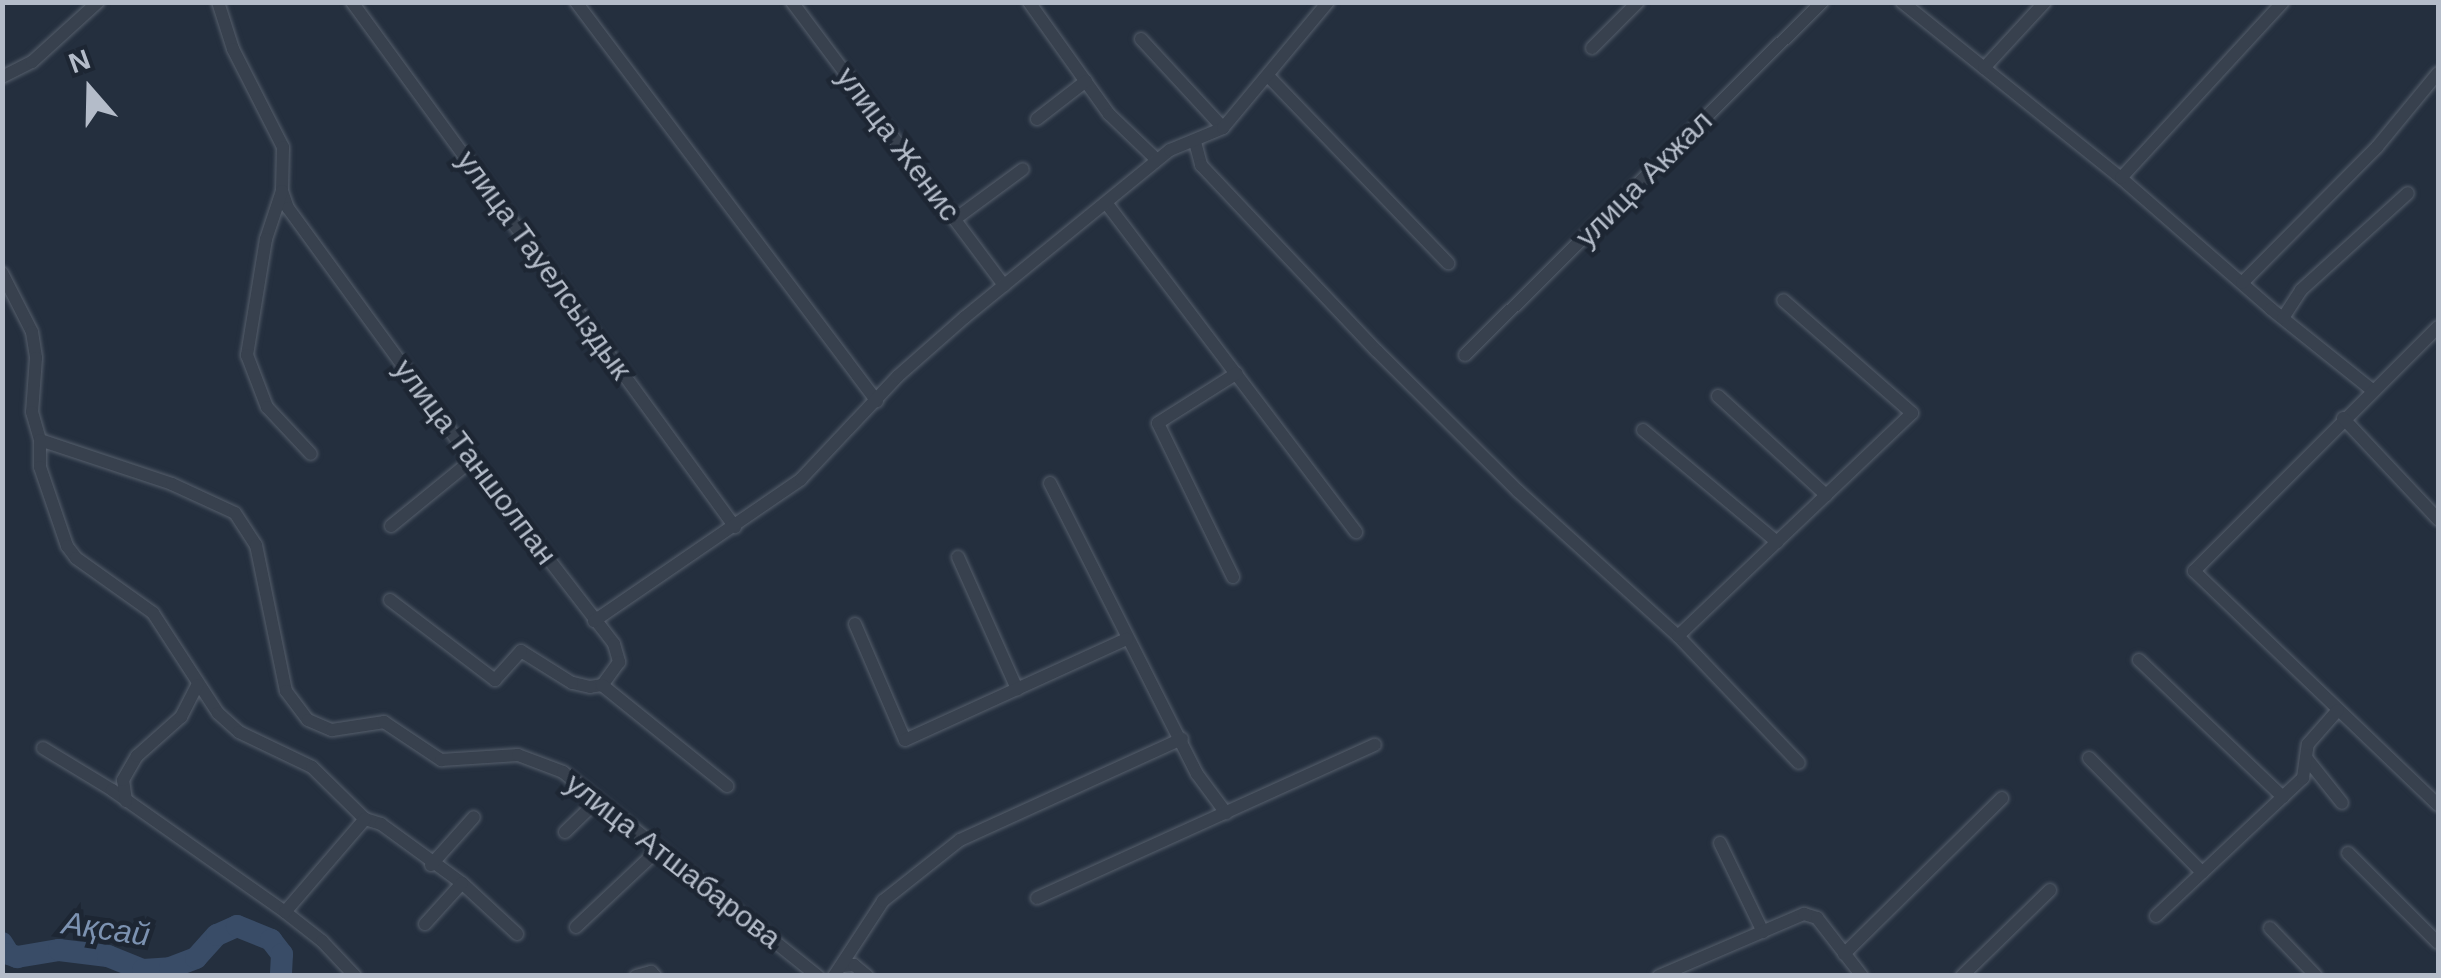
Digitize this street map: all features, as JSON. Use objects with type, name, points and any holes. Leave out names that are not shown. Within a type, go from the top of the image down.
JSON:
[{"type":"street","points":[[2,76],[32,62],[98,2]]},
{"type":"street","name":"улица Таншолпан","points":[[218,2],[233,49],[283,147],[282,191],[288,208],[618,652],[619,662],[602,684]]},
{"type":"street","name":"улица Тауелсыздык","points":[[352,2],[735,527]]},
{"type":"street","points":[[576,2],[876,400]]},
{"type":"street","name":"улица Женис","points":[[792,2],[1004,285]]},
{"type":"street","points":[[1029,2],[1130,139],[1157,160]]},
{"type":"street","points":[[594,621],[801,480],[927,350],[1004,285],[1170,150],[1223,128],[1328,2]]},
{"type":"street","points":[[1592,48],[1638,2]]},
{"type":"street","name":"улица Акжал","points":[[1465,356],[1822,2]]},
{"type":"street","points":[[1902,2],[2121,178],[2372,389]]},
{"type":"street","points":[[1984,68],[2045,2]]},
{"type":"street","points":[[2121,178],[2283,2]]},
{"type":"street","points":[[1142,39],[1223,128]]},
{"type":"street","points":[[2242,283],[2378,147],[2438,72]]},
{"type":"street","points":[[1268,76],[1448,263]]},
{"type":"street","points":[[1037,119],[1086,81]]},
{"type":"street","points":[[1195,142],[1201,165],[1377,351],[1518,491],[1678,636],[1799,763]]},
{"type":"street","points":[[955,219],[1023,169]]},
{"type":"street","points":[[282,191],[266,239],[247,355],[267,407],[311,454]]},
{"type":"street","points":[[2283,318],[2301,290],[2408,193]]},
{"type":"street","points":[[1107,204],[1356,532]]},
{"type":"street","points":[[2,273],[32,332],[36,358],[32,412],[40,440],[40,467],[67,546],[76,558],[153,613],[197,685],[239,732],[312,768],[366,819],[381,824],[431,865],[462,884],[517,934]]},
{"type":"street","points":[[1678,636],[1912,413],[1783,300]]},
{"type":"street","points":[[2438,328],[2342,418],[2194,571],[2438,805]]},
{"type":"street","points":[[1233,577],[1158,422],[1237,373]]},
{"type":"street","points":[[1718,396],[1826,495]]},
{"type":"street","points":[[2342,418],[2438,519]]},
{"type":"street","points":[[1643,430],[1777,542]]},
{"type":"street","name":"улица Атшабарова","points":[[40,440],[187,489],[234,513],[256,545],[282,679],[308,720],[332,730],[384,722],[452,762],[532,757],[563,772],[818,976]]},
{"type":"street","points":[[391,526],[472,460]]},
{"type":"street","points":[[1050,483],[1196,774],[1226,813]]},
{"type":"street","points":[[958,557],[1017,689]]},
{"type":"street","points":[[390,600],[495,680],[521,651],[572,682],[590,687],[602,684],[728,786]]},
{"type":"street","points":[[854,624],[905,740],[1126,639]]},
{"type":"street","points":[[2139,660],[2283,797]]},
{"type":"street","points":[[126,801],[123,780],[137,756],[181,718],[197,685]]},
{"type":"street","points":[[2156,916],[2303,778],[2312,736],[2338,710]]},
{"type":"street","points":[[838,971],[861,928],[882,901],[960,840],[1182,740]]},
{"type":"street","points":[[1037,898],[1375,746]]},
{"type":"street","points":[[43,748],[284,912],[322,941],[355,976]]},
{"type":"street","points":[[2088,758],[2202,872]]},
{"type":"street","points":[[2307,759],[2342,802]]},
{"type":"street","points":[[1844,954],[2002,798]]},
{"type":"street","points":[[565,832],[598,800]]},
{"type":"street","points":[[431,865],[474,816]]},
{"type":"street","points":[[284,912],[366,819]]},
{"type":"street","points":[[1720,843],[1763,932]]},
{"type":"street","points":[[576,927],[659,848]]},
{"type":"street","points":[[2348,853],[2438,943]]},
{"type":"street","points":[[425,924],[462,884]]},
{"type":"street","points":[[1962,976],[2050,890]]},
{"type":"street","points":[[1659,976],[1804,914],[1817,918],[1862,976]]},
{"type":"street","points":[[2270,928],[2316,976]]},
{"type":"street","points":[[838,971],[854,965],[867,976]]},
{"type":"street","points":[[636,976],[651,972],[654,976]]},
{"type":"waterway","name":"Ақсай","points":[[2,943],[9,954],[17,957],[59,950],[108,956],[143,970],[170,968],[196,958],[217,935],[237,926],[271,940],[282,954],[281,976]]}]
